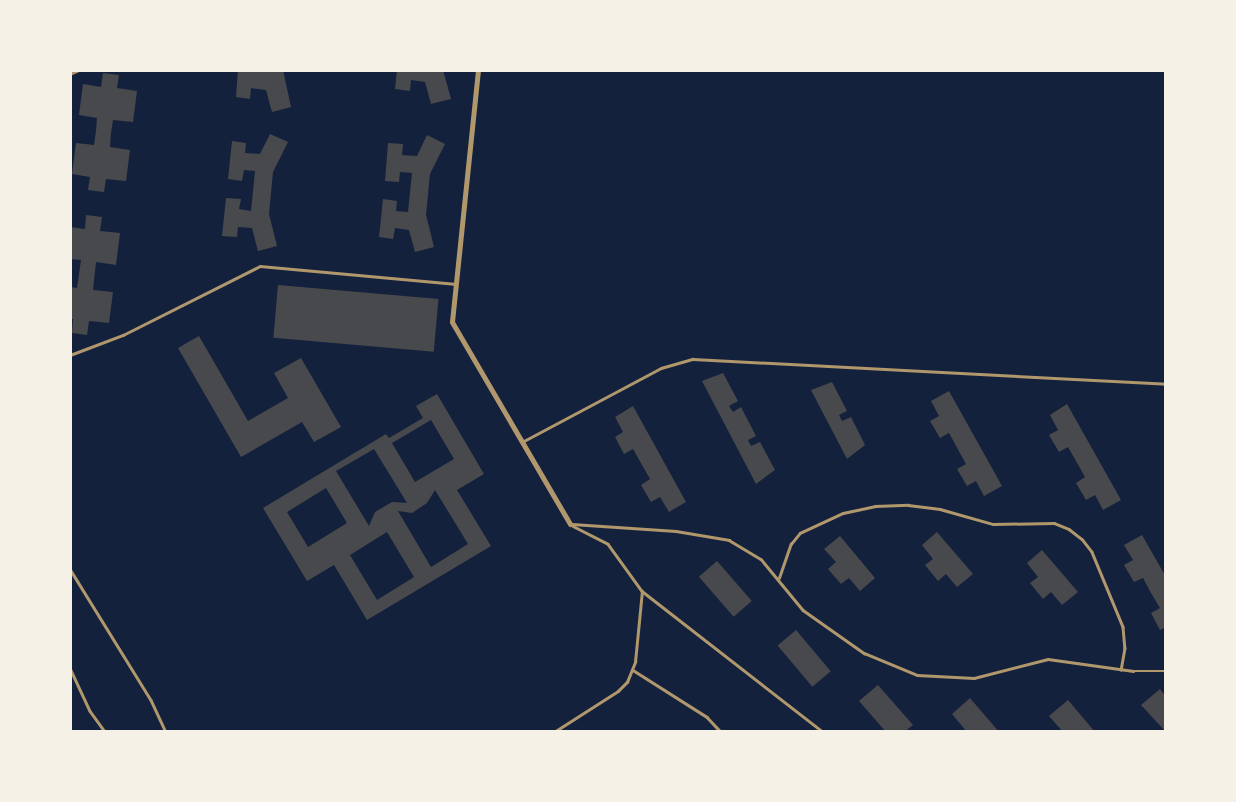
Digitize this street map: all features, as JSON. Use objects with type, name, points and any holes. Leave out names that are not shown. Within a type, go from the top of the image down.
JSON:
[{"type":"street","points":[[478,70],[452,322],[570,524]]},
{"type":"lane","points":[[70,74],[79,70]]},
{"type":"lane","points":[[70,355],[123,335],[260,266],[456,284]]},
{"type":"lane","points":[[522,442],[661,368],[693,359],[1166,384]]},
{"type":"lane","points":[[779,578],[790,544],[800,533],[843,513],[875,506],[908,505],[940,509],[993,524],[1054,523],[1069,529],[1082,539],[1092,552],[1123,627],[1125,648],[1121,670]]},
{"type":"lane","points":[[570,524],[712,535],[746,548],[779,578],[803,610],[864,653],[889,666],[917,675],[974,678],[1048,659],[1121,670],[1166,671]]},
{"type":"lane","points":[[570,524],[608,544],[642,591],[823,732]]},
{"type":"lane","points":[[70,569],[151,700],[166,732]]},
{"type":"lane","points":[[554,732],[618,691],[633,670],[642,591]]},
{"type":"lane","points":[[70,668],[90,711],[105,732]]},
{"type":"lane","points":[[633,670],[707,718],[721,732]]},
{"type":"building","points":[[238,70],[283,70],[291,107],[272,112],[266,90],[251,88],[250,99],[236,97]]},
{"type":"building","points":[[397,70],[443,70],[451,99],[431,104],[425,82],[411,80],[410,91],[395,89]]},
{"type":"building","points":[[103,73],[119,75],[117,88],[137,91],[133,122],[113,120],[111,133],[110,147],[130,150],[126,181],[106,179],[104,192],[88,190],[90,177],[72,174],[76,143],[94,145],[96,131],[97,118],[79,115],[83,84],[101,87]]},
{"type":"building","points":[[270,134],[288,142],[273,172],[269,214],[277,246],[258,251],[252,228],[238,227],[237,237],[222,236],[226,198],[241,199],[239,209],[251,211],[255,171],[244,170],[242,181],[228,179],[232,141],[246,143],[245,153],[260,154]]},
{"type":"building","points":[[427,135],[445,144],[430,174],[426,215],[434,247],[415,252],[409,230],[395,228],[393,239],[379,237],[383,199],[397,201],[396,211],[408,212],[412,173],[400,172],[399,182],[385,181],[388,143],[403,144],[402,155],[417,156]]},
{"type":"building","points":[[86,215],[102,217],[100,231],[120,233],[116,265],[96,262],[93,290],[113,292],[109,323],[89,321],[87,335],[72,333],[73,319],[70,319],[70,287],[77,288],[81,260],[70,259],[70,227],[85,229]]},
{"type":"building","points":[[278,285],[438,299],[434,352],[273,338]]},
{"type":"building","points":[[199,336],[248,421],[288,398],[274,373],[301,358],[341,427],[314,442],[302,422],[241,457],[178,348]]},
{"type":"building","points":[[723,373],[738,401],[729,406],[733,412],[741,407],[756,436],[748,440],[751,446],[760,442],[775,470],[756,484],[702,381]]},
{"type":"building","points":[[832,382],[847,411],[839,415],[842,421],[851,417],[865,445],[847,459],[811,390]]},
{"type":"building","points":[[949,391],[1002,486],[984,496],[976,481],[967,486],[957,469],[966,464],[949,433],[940,438],[930,421],[939,416],[931,401]]},
{"type":"building","points":[[437,394],[484,474],[457,490],[491,546],[367,620],[334,565],[307,581],[263,508],[386,434],[389,438],[423,418],[416,406]],"holes":[[[431,420],[454,459],[415,482],[392,443]],[[374,449],[407,503],[392,502],[375,512],[369,526],[336,471]],[[326,488],[347,523],[308,547],[287,512]],[[435,490],[468,544],[431,567],[398,511],[412,513],[427,503]],[[387,532],[414,577],[377,600],[350,555]]]},
{"type":"building","points":[[1067,404],[1121,500],[1103,510],[1095,495],[1086,500],[1076,483],[1085,477],[1068,447],[1059,452],[1049,435],[1058,430],[1050,415]]},
{"type":"building","points":[[633,406],[686,502],[669,512],[660,497],[651,502],[641,485],[650,479],[633,449],[624,454],[615,437],[623,432],[615,417]]},
{"type":"building","points":[[937,532],[973,574],[957,587],[946,574],[938,581],[925,565],[933,559],[922,545]]},
{"type":"building","points":[[1142,535],[1166,577],[1166,627],[1160,630],[1151,613],[1160,608],[1143,578],[1134,582],[1124,565],[1133,560],[1124,545]]},
{"type":"building","points":[[840,536],[875,578],[860,591],[849,578],[841,584],[828,569],[836,562],[824,549]]},
{"type":"building","points":[[1042,550],[1078,592],[1062,605],[1051,592],[1043,599],[1030,583],[1038,577],[1027,563]]},
{"type":"building","points":[[717,561],[752,601],[734,617],[699,577]]},
{"type":"building","points":[[796,630],[831,671],[812,687],[778,645]]},
{"type":"building","points":[[878,685],[913,725],[904,732],[886,732],[859,701]]},
{"type":"building","points":[[1160,689],[1166,697],[1166,732],[1141,705]]},
{"type":"building","points":[[970,698],[999,732],[967,732],[952,714]]},
{"type":"building","points":[[1068,700],[1095,732],[1063,732],[1049,716]]}]
